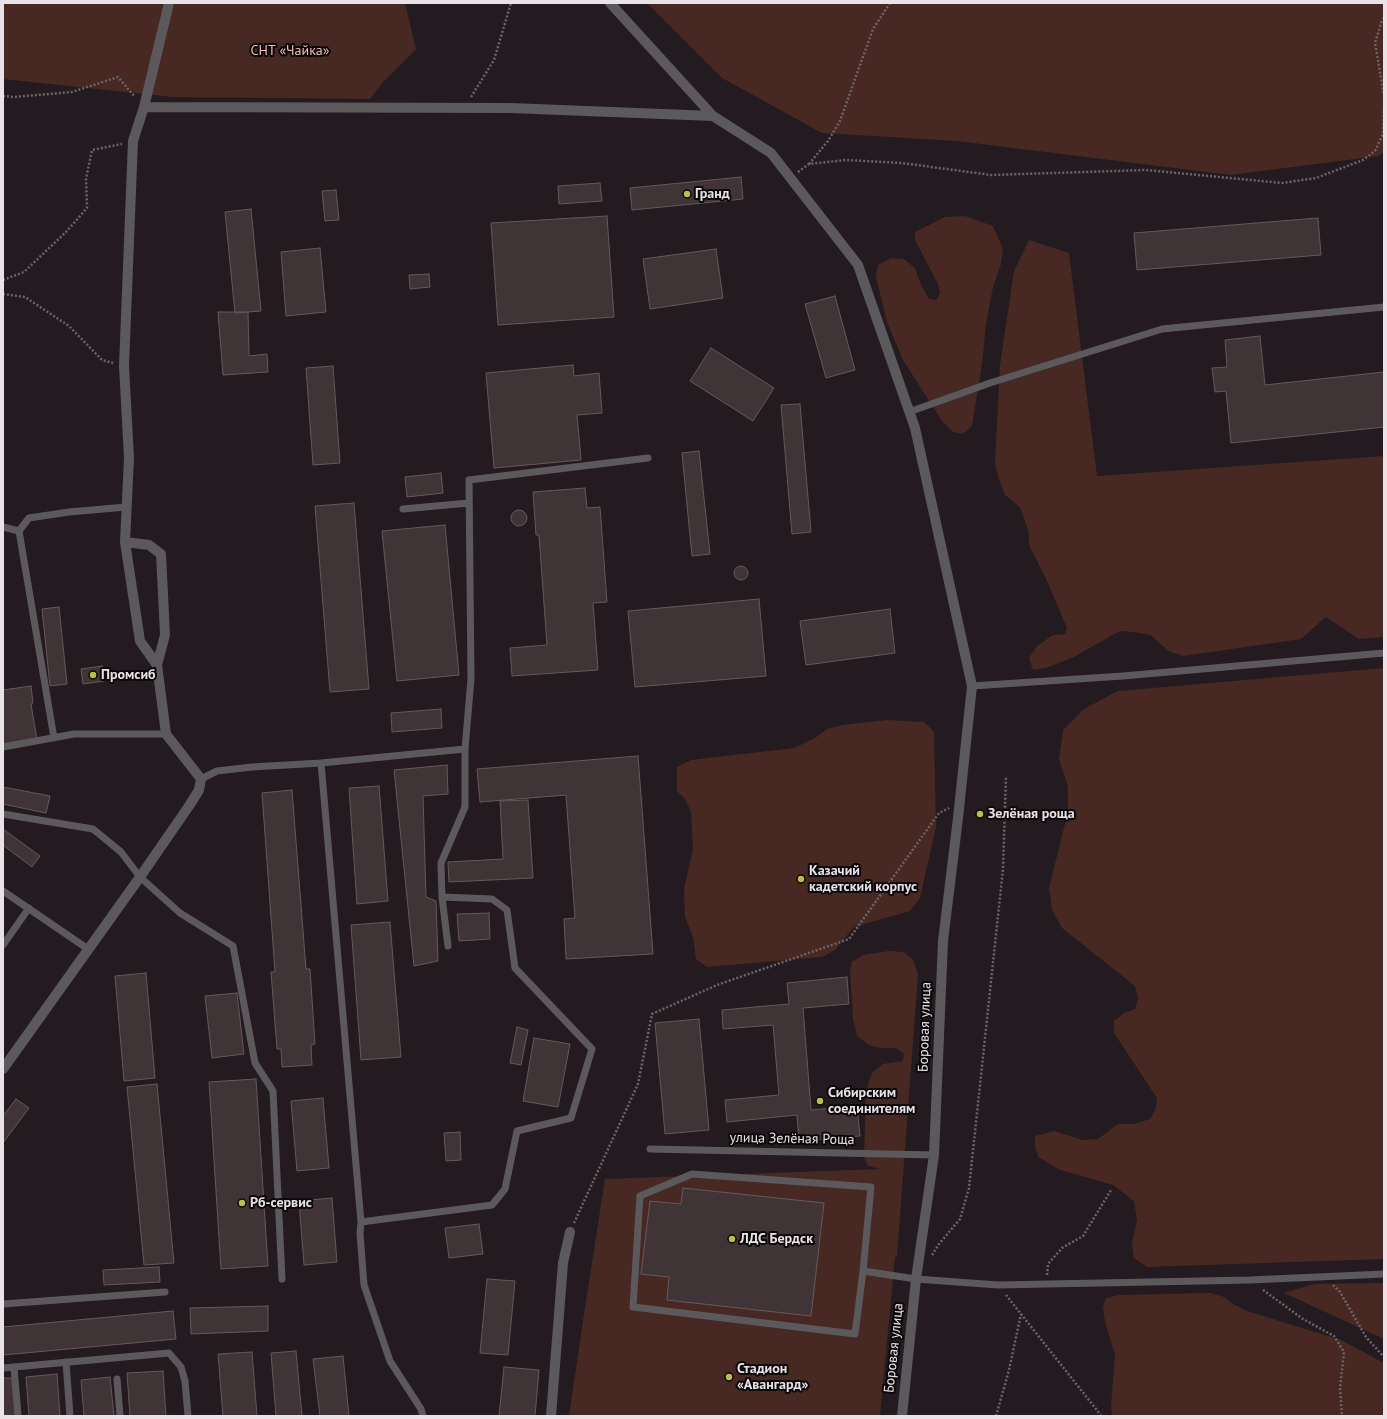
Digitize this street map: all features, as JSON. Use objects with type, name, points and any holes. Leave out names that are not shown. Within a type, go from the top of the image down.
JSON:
[{"type":"street","points":[[157,665],[140,641],[125,542],[128,458],[124,366],[133,141],[144,107],[169,3]]},
{"type":"street","name":"Боровая улица","points":[[610,3],[713,116],[771,153],[858,265],[915,428],[972,686],[960,803],[943,941],[934,1155],[916,1279],[902,1416]]},
{"type":"street","points":[[144,107],[510,108],[713,116]]},
{"type":"street","points":[[3,1069],[140,877],[199,790],[201,779],[166,734],[157,665],[165,635],[161,554],[149,545],[125,542]]},
{"type":"street","points":[[551,1416],[563,1263],[570,1232]]},
{"type":"lane","points":[[909,412],[990,383],[1162,329],[1384,307]]},
{"type":"lane","points":[[448,946],[442,897],[441,863],[464,807],[465,749],[471,679],[469,480],[648,458]]},
{"type":"lane","points":[[403,509],[469,503]]},
{"type":"lane","points":[[54,738],[19,531],[29,518],[62,513],[126,507]]},
{"type":"lane","points":[[3,527],[19,531]]},
{"type":"lane","points":[[972,686],[1123,676],[1384,653]]},
{"type":"lane","points":[[3,747],[74,734],[166,734]]},
{"type":"lane","points":[[201,779],[217,771],[252,767],[321,763],[465,749]]},
{"type":"lane","points":[[321,763],[361,1222],[360,1233],[364,1285],[390,1362],[421,1409],[423,1416]]},
{"type":"lane","points":[[3,814],[93,829],[121,852],[140,877],[180,913],[233,946],[255,1063],[273,1091],[282,1279]]},
{"type":"lane","points":[[3,891],[88,949]]},
{"type":"lane","points":[[361,1222],[492,1205],[505,1189],[517,1131],[571,1118],[592,1049],[515,968],[507,910],[492,899],[442,897]]},
{"type":"lane","points":[[3,945],[29,908]]},
{"type":"lane","name":"улица Зелёная Роща","points":[[650,1149],[934,1155]]},
{"type":"lane","points":[[692,1174],[871,1187],[863,1271],[855,1334],[633,1307],[640,1196],[692,1174]]},
{"type":"lane","points":[[863,1271],[916,1279],[998,1285],[1250,1280],[1384,1274]]},
{"type":"lane","points":[[3,1304],[165,1292]]},
{"type":"lane","points":[[3,1368],[169,1353],[181,1366],[185,1381],[188,1416]]},
{"type":"lane","points":[[66,1362],[70,1416]]},
{"type":"lane","points":[[14,1367],[18,1416]]},
{"type":"lane","points":[[116,1379],[120,1416]]},
{"type":"path","points":[[461,109],[465,108],[494,60],[511,3]]},
{"type":"path","points":[[789,177],[809,164],[828,141],[840,121],[873,29],[890,3]]},
{"type":"path","points":[[1384,18],[1375,43],[1384,95]]},
{"type":"path","points":[[3,96],[14,97],[72,92],[118,77],[144,107]]},
{"type":"path","points":[[809,164],[846,160],[888,162],[991,176],[1146,170],[1282,183],[1316,178],[1363,160],[1375,151],[1383,134],[1384,107]]},
{"type":"path","points":[[3,280],[24,272],[66,232],[87,208],[86,179],[92,150],[133,141]]},
{"type":"path","points":[[3,294],[25,297],[69,326],[102,360],[124,366]]},
{"type":"path","points":[[931,1256],[960,1219],[969,1188],[1003,869],[1006,776]]},
{"type":"path","points":[[570,1232],[638,1084],[652,1014],[716,985],[849,939],[939,813],[960,803]]},
{"type":"path","points":[[1047,1284],[1048,1264],[1062,1248],[1083,1236],[1111,1190]]},
{"type":"path","points":[[1250,1280],[1303,1319],[1334,1336],[1344,1352],[1340,1388],[1342,1416]]},
{"type":"path","points":[[1330,1283],[1340,1292],[1366,1336],[1384,1356]]},
{"type":"path","points":[[998,1285],[1101,1416]]},
{"type":"path","points":[[996,1416],[1009,1370],[1021,1313]]},
{"type":"green space","name":"СНТ «Чайка»","points":[[3,3],[405,3],[416,49],[383,82],[370,99],[172,97],[3,79]]},
{"type":"green space","points":[[647,3],[1384,3],[1384,152],[1378,156],[1231,175],[957,141],[822,133],[722,78]]},
{"type":"green space","points":[[965,216],[993,226],[1003,249],[1001,264],[993,287],[986,324],[982,364],[972,426],[963,434],[953,432],[942,421],[903,360],[887,322],[876,277],[878,265],[891,258],[904,259],[915,268],[921,285],[929,299],[936,300],[940,293],[938,284],[915,240],[915,232],[945,217]]},
{"type":"green space","points":[[1029,240],[1069,253],[1097,476],[1384,456],[1384,637],[1359,639],[1326,617],[1301,639],[1183,656],[1168,651],[1151,635],[1120,631],[1074,657],[1046,668],[1033,670],[1029,658],[1037,646],[1053,635],[1065,634],[1067,628],[1047,581],[1029,545],[1029,533],[1020,507],[1005,495],[995,464],[1000,365],[1014,271]]},
{"type":"green space","points":[[1384,668],[1384,1259],[1147,1267],[1134,1258],[1132,1243],[1137,1220],[1134,1201],[1113,1185],[1060,1170],[1038,1157],[1035,1146],[1035,1136],[1054,1131],[1083,1140],[1098,1139],[1118,1124],[1134,1124],[1150,1119],[1156,1108],[1157,1098],[1114,1033],[1114,1021],[1124,1013],[1135,1009],[1138,998],[1135,986],[1062,928],[1052,910],[1049,888],[1068,812],[1068,787],[1059,759],[1063,730],[1084,709],[1118,691]]},
{"type":"green space","points":[[887,720],[924,722],[934,732],[936,827],[920,898],[910,911],[854,927],[835,950],[822,957],[707,967],[696,959],[693,937],[685,917],[684,889],[693,849],[691,812],[685,799],[677,791],[677,767],[691,760],[794,748],[815,738],[827,729],[842,725]]},
{"type":"green space","points":[[889,951],[904,952],[913,960],[918,974],[897,1256],[895,1257],[880,1416],[569,1416],[605,1179],[880,1169],[868,1166],[864,1157],[866,1091],[872,1073],[883,1064],[902,1061],[904,1056],[903,1053],[896,1048],[880,1048],[869,1045],[857,1036],[853,1019],[850,971],[852,962],[863,955]]},
{"type":"green space","points":[[1384,1283],[1384,1339],[1284,1293],[1314,1284]]},
{"type":"green space","points":[[1211,1293],[1224,1297],[1233,1304],[1247,1311],[1341,1340],[1384,1363],[1384,1416],[1112,1416],[1111,1405],[1115,1355],[1105,1322],[1103,1308],[1106,1298],[1119,1295]]},
{"type":"building","name":"Гранд","points":[[741,177],[743,199],[632,210],[630,188]]},
{"type":"building","points":[[600,183],[602,201],[559,204],[558,186]]},
{"type":"building","points":[[336,190],[339,220],[325,221],[322,191]]},
{"type":"building","points":[[251,209],[261,311],[235,313],[225,212]]},
{"type":"building","points":[[607,216],[614,317],[498,325],[491,223]]},
{"type":"building","points":[[1318,218],[1321,255],[1137,270],[1134,233]]},
{"type":"building","points":[[320,248],[326,312],[286,316],[281,252]]},
{"type":"building","points":[[716,249],[723,298],[650,309],[643,259]]},
{"type":"building","points":[[429,274],[430,287],[410,289],[409,275]]},
{"type":"building","points":[[835,296],[855,370],[826,378],[805,304]]},
{"type":"building","points":[[218,312],[248,312],[249,356],[267,354],[268,372],[223,375]]},
{"type":"building","points":[[1260,336],[1265,385],[1384,372],[1384,427],[1231,443],[1226,391],[1215,392],[1212,368],[1227,367],[1225,340]]},
{"type":"building","points":[[711,348],[774,388],[753,421],[690,381]]},
{"type":"building","points":[[573,365],[574,376],[599,373],[602,413],[577,415],[581,460],[494,468],[486,373]]},
{"type":"building","points":[[333,366],[340,463],[313,465],[306,368]]},
{"type":"building","points":[[800,404],[811,532],[792,534],[781,405]]},
{"type":"building","points":[[699,451],[710,554],[692,556],[682,453]]},
{"type":"building","points":[[441,473],[443,493],[407,497],[405,477]]},
{"type":"building","points":[[585,488],[587,508],[600,507],[607,602],[593,603],[598,670],[512,676],[510,648],[547,645],[539,535],[536,535],[533,492]]},
{"type":"building","points":[[354,503],[369,689],[330,692],[315,506]]},
{"type":"building","points":[[519,510],[525,512],[527,518],[525,524],[519,526],[513,524],[511,518],[513,512]]},
{"type":"building","points":[[445,525],[459,675],[397,681],[382,531]]},
{"type":"building","points":[[741,566],[746,568],[748,573],[746,578],[741,580],[736,578],[734,573],[736,568]]},
{"type":"building","points":[[759,599],[766,676],[635,687],[628,611]]},
{"type":"building","points":[[59,607],[67,684],[50,686],[42,609]]},
{"type":"building","points":[[890,609],[895,653],[806,665],[800,621]]},
{"type":"building","name":"Промсиб","points":[[102,666],[104,681],[83,684],[81,669]]},
{"type":"building","points":[[31,686],[33,703],[31,704],[37,740],[3,746],[3,690]]},
{"type":"building","points":[[441,709],[442,728],[392,732],[391,713]]},
{"type":"building","points":[[638,756],[653,954],[566,959],[564,919],[575,918],[566,795],[480,802],[477,769]]},
{"type":"building","points":[[447,765],[448,794],[423,796],[426,897],[436,901],[438,961],[414,966],[394,770]]},
{"type":"building","points":[[379,786],[388,901],[357,904],[349,788]]},
{"type":"building","points":[[3,787],[50,796],[46,813],[3,804]]},
{"type":"building","points":[[292,790],[306,969],[310,969],[315,1044],[311,1045],[312,1065],[282,1067],[281,1049],[277,1049],[271,972],[275,972],[262,793]]},
{"type":"building","points":[[528,800],[533,878],[449,882],[448,862],[503,859],[500,801]]},
{"type":"building","points":[[3,829],[40,856],[32,867],[3,845]]},
{"type":"building","points":[[489,913],[490,939],[459,941],[457,914]]},
{"type":"building","points":[[390,922],[401,1057],[361,1060],[351,925]]},
{"type":"building","points":[[146,973],[155,1078],[124,1081],[115,976]]},
{"type":"building","points":[[847,977],[849,1004],[803,1008],[811,1110],[857,1106],[860,1136],[799,1141],[797,1115],[727,1122],[725,1100],[779,1095],[773,1025],[723,1029],[722,1010],[789,1004],[787,983]]},
{"type":"building","points":[[237,993],[244,1054],[212,1058],[205,996]]},
{"type":"building","points":[[699,1019],[709,1130],[665,1134],[655,1023]]},
{"type":"building","points":[[517,1027],[528,1030],[521,1065],[510,1063]]},
{"type":"building","points":[[534,1038],[570,1044],[558,1107],[523,1101]]},
{"type":"building","points":[[256,1079],[268,1266],[221,1269],[209,1082]]},
{"type":"building","points":[[157,1084],[174,1263],[144,1265],[127,1087]]},
{"type":"building","points":[[323,1098],[329,1168],[297,1171],[291,1101]]},
{"type":"building","points":[[16,1099],[29,1108],[3,1143],[3,1116]]},
{"type":"building","points":[[460,1132],[461,1160],[446,1161],[444,1133]]},
{"type":"building","name":"ЛДС Бердск","points":[[683,1188],[824,1203],[811,1316],[667,1300],[669,1277],[641,1274],[650,1201],[681,1204]]},
{"type":"building","points":[[332,1198],[337,1262],[304,1265],[299,1201]]},
{"type":"building","points":[[479,1224],[483,1254],[449,1258],[445,1228]]},
{"type":"building","points":[[159,1267],[160,1282],[104,1285],[103,1270]]},
{"type":"building","points":[[487,1279],[515,1281],[508,1355],[480,1353]]},
{"type":"building","points":[[268,1306],[268,1331],[191,1334],[190,1308]]},
{"type":"building","points":[[173,1311],[176,1339],[3,1355],[3,1327]]},
{"type":"building","points":[[296,1351],[302,1416],[276,1416],[271,1353]]},
{"type":"building","points":[[252,1352],[257,1416],[223,1416],[218,1354]]},
{"type":"building","points":[[343,1356],[349,1416],[320,1416],[313,1359]]},
{"type":"building","points":[[504,1367],[539,1370],[535,1416],[499,1416]]},
{"type":"building","points":[[163,1371],[166,1416],[130,1416],[127,1373]]},
{"type":"building","points":[[57,1374],[60,1416],[29,1416],[26,1377]]},
{"type":"building","points":[[110,1377],[114,1416],[84,1416],[81,1380]]},
{"type":"building","points":[[3,1378],[14,1378],[17,1416],[3,1416]]},
{"type":"place","name":"Гранд","points":[[687,194]]},
{"type":"place","name":"Промсиб","points":[[93,675]]},
{"type":"place","name":"Зелёная роща","points":[[980,814]]},
{"type":"place","name":"Казачий кадетский корпус","points":[[801,879]]},
{"type":"place","name":"Сибирским соединителям","points":[[820,1101]]},
{"type":"place","name":"Рб-сервис","points":[[242,1203]]},
{"type":"place","name":"ЛДС Бердск","points":[[732,1239]]},
{"type":"place","name":"Стадион «Авангард»","points":[[729,1377]]}]
